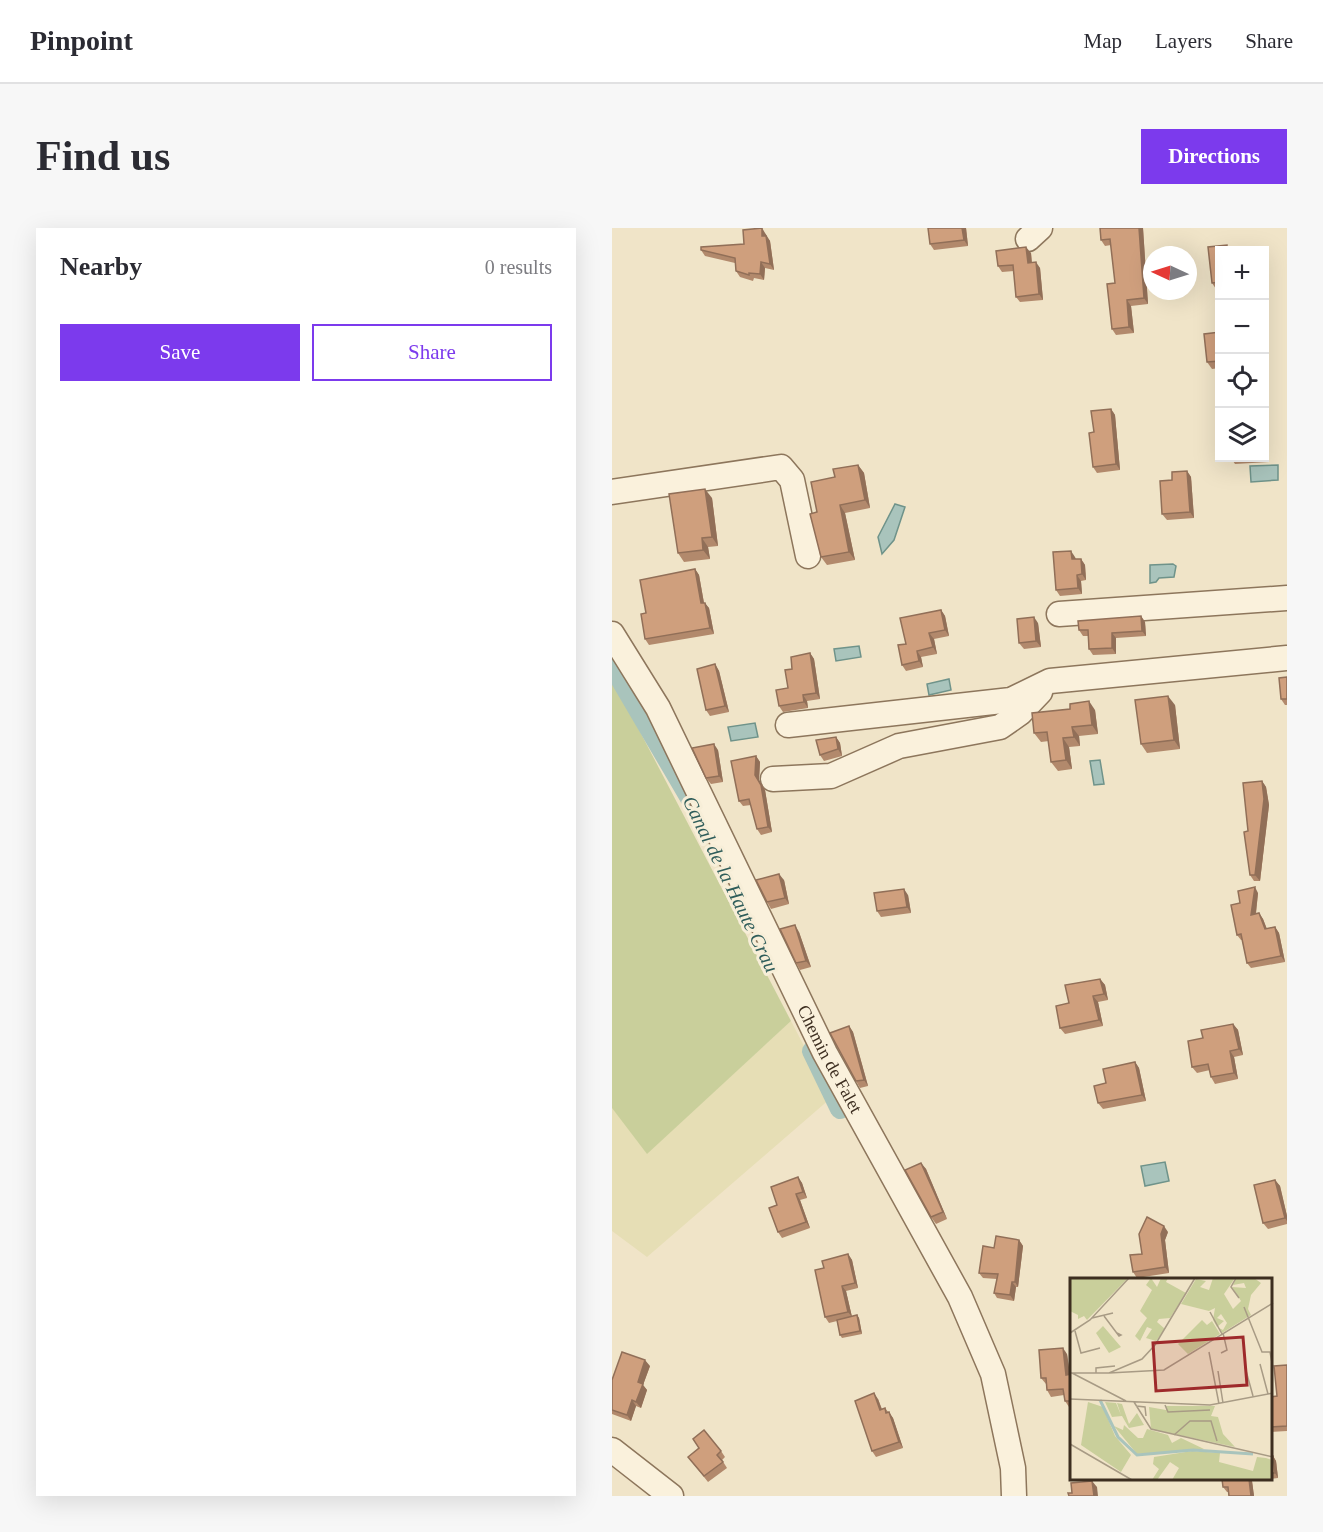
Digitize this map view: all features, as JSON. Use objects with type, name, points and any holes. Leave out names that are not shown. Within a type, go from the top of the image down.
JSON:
[{"type":"street","points":[[612,492],[780,466],[792,480],[808,556]]},
{"type":"street","points":[[1059,614],[1287,597]]},
{"type":"street","name":"Chemin de Falet","points":[[612,634],[658,708],[825,1053],[960,1297],[993,1374],[1013,1468],[1014,1496]]},
{"type":"street","points":[[788,726],[1011,700],[1050,681],[1287,658]]},
{"type":"street","points":[[773,779],[831,776],[899,746],[1000,727],[1020,714],[1050,681]]},
{"type":"street","points":[[612,1450],[671,1496]]},
{"type":"shaded area","points":[[791,1021],[831,1098],[647,1257],[612,1231],[612,1100],[647,1153]]},
{"type":"green space","points":[[612,678],[791,1021],[647,1154],[612,1108]]},
{"type":"water","points":[[1278,465],[1278,480],[1251,482],[1250,466]]},
{"type":"water","points":[[895,504],[905,507],[894,540],[882,554],[878,537]]},
{"type":"water","points":[[1173,564],[1176,566],[1174,577],[1159,578],[1156,582],[1150,583],[1150,565]]},
{"type":"water","points":[[859,646],[861,657],[836,661],[834,649]]},
{"type":"water","points":[[949,679],[951,690],[929,695],[927,684]]},
{"type":"water","points":[[755,723],[758,737],[731,741],[728,727]]},
{"type":"water","points":[[1100,760],[1104,784],[1094,785],[1090,761]]},
{"type":"water","points":[[1165,1162],[1169,1181],[1145,1186],[1141,1166]]},
{"type":"building","points":[[762,228],[762,236],[766,236],[770,264],[761,262],[760,274],[749,273],[749,275],[736,271],[735,258],[701,250],[701,247],[744,244],[743,230]]},
{"type":"building","points":[[928,228],[962,228],[964,240],[930,244]]},
{"type":"building","points":[[1100,228],[1139,228],[1143,298],[1127,300],[1129,327],[1112,329],[1107,284],[1115,283],[1110,239],[1101,240]]},
{"type":"building","points":[[1215,246],[1215,283],[1212,283],[1208,247]]},
{"type":"building","points":[[1026,247],[1028,263],[1036,262],[1039,294],[1016,297],[1013,265],[998,266],[996,251]]},
{"type":"building","points":[[1215,333],[1215,361],[1207,362],[1204,334]]},
{"type":"building","points":[[1111,409],[1116,464],[1093,467],[1089,433],[1094,432],[1091,411]]},
{"type":"building","points":[[858,465],[865,500],[840,505],[849,552],[821,557],[810,514],[817,512],[811,482],[835,477],[833,469]]},
{"type":"building","points":[[1187,471],[1190,512],[1162,514],[1160,481],[1172,480],[1172,472]]},
{"type":"building","points":[[705,489],[712,537],[702,538],[703,550],[678,553],[669,494]]},
{"type":"building","points":[[1071,551],[1072,559],[1081,559],[1082,574],[1077,575],[1078,588],[1056,590],[1053,552]]},
{"type":"building","points":[[695,569],[701,603],[705,603],[710,628],[645,639],[641,614],[646,613],[640,580]]},
{"type":"building","points":[[941,610],[945,630],[929,633],[933,647],[917,651],[919,661],[902,665],[898,645],[906,644],[900,618]]},
{"type":"building","points":[[1141,616],[1142,631],[1112,633],[1112,648],[1089,649],[1088,630],[1079,630],[1078,621]]},
{"type":"building","points":[[1034,617],[1036,641],[1019,643],[1017,619]]},
{"type":"building","points":[[810,653],[816,693],[803,695],[804,702],[779,706],[776,690],[788,688],[785,670],[792,669],[791,657]]},
{"type":"building","points":[[715,664],[725,706],[706,710],[697,669]]},
{"type":"building","points":[[1287,677],[1287,699],[1281,699],[1279,678]]},
{"type":"building","points":[[1168,696],[1174,740],[1141,744],[1135,700]]},
{"type":"building","points":[[1089,701],[1092,725],[1072,727],[1074,737],[1063,738],[1066,760],[1051,762],[1047,732],[1034,733],[1032,713],[1070,709],[1070,704]]},
{"type":"building","points":[[836,737],[838,749],[820,755],[816,740]]},
{"type":"building","points":[[714,744],[719,776],[706,778],[692,748]]},
{"type":"building","points":[[756,756],[755,775],[761,785],[768,827],[757,829],[749,799],[739,801],[731,761]]},
{"type":"building","points":[[1262,781],[1264,799],[1255,875],[1250,875],[1244,832],[1248,831],[1243,783]]},
{"type":"building","points":[[779,874],[785,898],[767,902],[756,880]]},
{"type":"building","points":[[1255,887],[1251,915],[1259,913],[1265,929],[1275,927],[1281,956],[1247,963],[1241,934],[1237,935],[1231,905],[1240,903],[1238,891]]},
{"type":"building","points":[[904,889],[907,907],[877,911],[874,893]]},
{"type":"building","points":[[795,925],[806,961],[796,963],[780,929]]},
{"type":"building","points":[[1100,979],[1104,994],[1093,996],[1099,1020],[1060,1028],[1056,1006],[1069,1003],[1065,985]]},
{"type":"building","points":[[1233,1024],[1239,1049],[1230,1051],[1234,1073],[1211,1077],[1208,1064],[1192,1067],[1188,1041],[1203,1038],[1201,1030]]},
{"type":"building","points":[[849,1026],[864,1080],[856,1081],[830,1033]]},
{"type":"building","points":[[1135,1062],[1142,1095],[1098,1103],[1094,1086],[1106,1083],[1103,1069]]},
{"type":"building","points":[[921,1163],[943,1212],[931,1217],[905,1170]]},
{"type":"building","points":[[798,1177],[803,1192],[796,1194],[806,1222],[778,1232],[769,1208],[777,1205],[771,1187]]},
{"type":"building","points":[[1275,1180],[1285,1218],[1263,1223],[1254,1185]]},
{"type":"building","points":[[1147,1217],[1164,1226],[1161,1234],[1165,1267],[1133,1272],[1130,1255],[1142,1254],[1139,1234]]},
{"type":"building","points":[[996,1236],[1019,1240],[1015,1282],[1012,1282],[1010,1295],[994,1293],[998,1274],[979,1273],[983,1246],[994,1248]]},
{"type":"building","points":[[848,1254],[855,1283],[842,1286],[848,1312],[825,1317],[815,1270],[824,1268],[822,1261]]},
{"type":"building","points":[[857,1315],[860,1331],[840,1335],[837,1320]]},
{"type":"building","points":[[1063,1348],[1066,1375],[1070,1374],[1070,1401],[1065,1401],[1063,1389],[1047,1390],[1046,1378],[1041,1378],[1039,1350]]},
{"type":"building","points":[[622,1352],[645,1360],[638,1382],[643,1384],[636,1402],[632,1400],[627,1415],[612,1410],[612,1380]]},
{"type":"building","points":[[1287,1365],[1287,1426],[1272,1427],[1272,1397],[1277,1396],[1274,1366]]},
{"type":"building","points":[[874,1393],[880,1410],[885,1408],[886,1413],[889,1412],[899,1442],[872,1451],[855,1401]]},
{"type":"building","points":[[704,1430],[721,1451],[717,1455],[723,1462],[704,1476],[688,1457],[699,1448],[693,1439]]},
{"type":"building","points":[[1272,1456],[1273,1456],[1275,1473],[1272,1473]]},
{"type":"building","points":[[1092,1481],[1094,1496],[1069,1496],[1068,1493],[1072,1493],[1071,1483]]},
{"type":"building","points":[[1222,1481],[1249,1481],[1251,1496],[1229,1496],[1228,1487],[1223,1487]]},
{"type":"waterway","name":"Canal de la Haute Crau","points":[[612,665],[694,805]]},
{"type":"waterway","name":"Canal de la Haute Crau","points":[[812,1051],[840,1109]]}]
